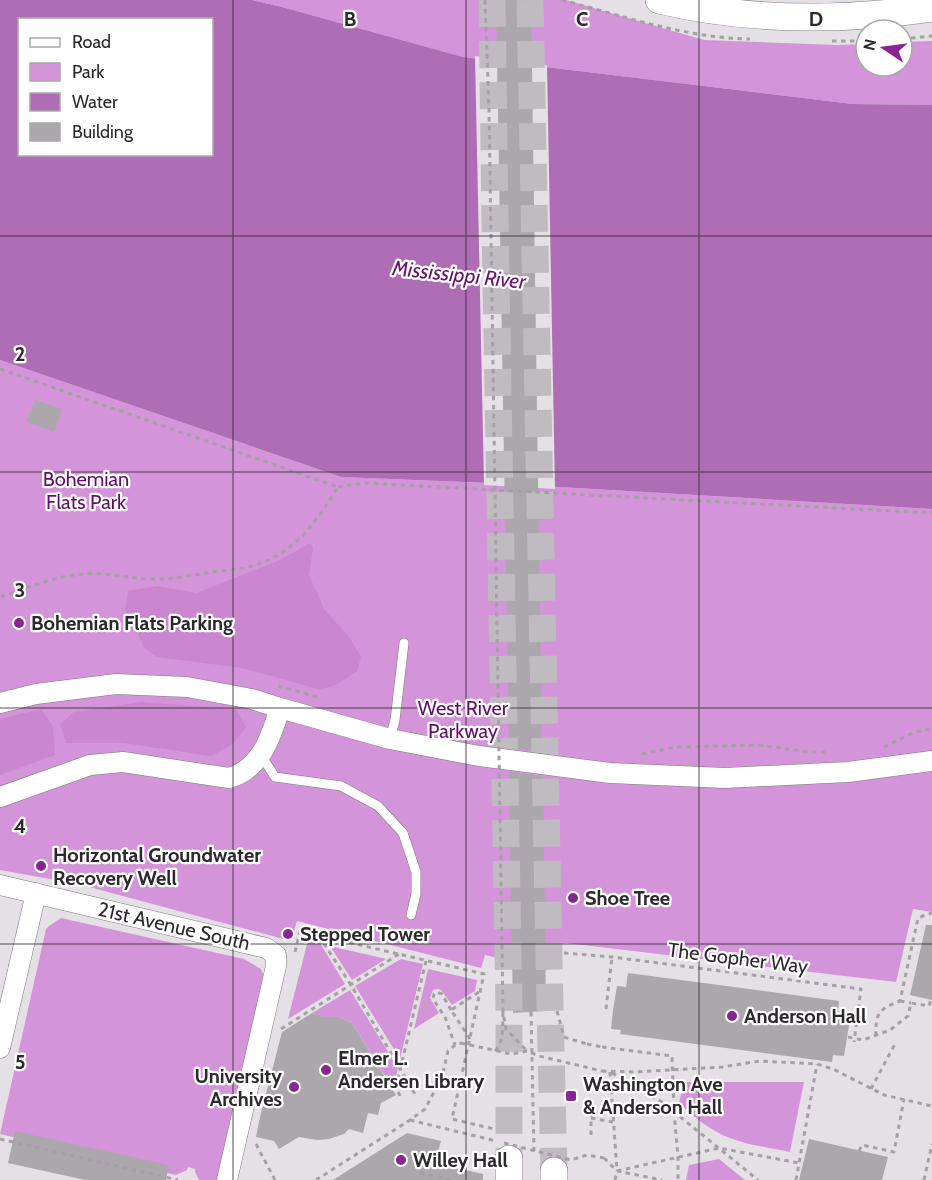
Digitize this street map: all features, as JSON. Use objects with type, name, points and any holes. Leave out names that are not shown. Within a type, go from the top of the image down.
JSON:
[{"type":"street","points":[[659,0],[706,4],[749,15],[889,14],[932,7]]},
{"type":"street","points":[[0,703],[36,694],[116,684],[187,687],[252,699],[390,739],[480,756],[610,773],[724,778],[848,772],[932,761]]},
{"type":"street","points":[[0,797],[90,765],[123,762],[229,778],[240,775],[261,755],[272,734],[280,708]]},
{"type":"street","name":"21st Avenue South","points":[[0,885],[285,954]]},
{"type":"street","points":[[0,1048],[36,893]]},
{"type":"street","points":[[227,1180],[276,966],[285,954]]},
{"type":"lane","points":[[390,739],[395,720],[404,643]]},
{"type":"lane","points":[[261,755],[275,777],[341,786],[378,806],[403,833],[416,872],[416,894],[411,915]]},
{"type":"path","points":[[485,0],[489,109],[503,1012],[502,1039],[495,1051]]},
{"type":"path","points":[[914,38],[932,36]]},
{"type":"path","points":[[0,369],[338,487],[363,483],[932,513]]},
{"type":"path","points":[[0,597],[70,575],[96,574],[166,579],[244,568],[264,562],[282,553],[298,541],[321,514],[338,487]]},
{"type":"path","points":[[278,686],[331,701]]},
{"type":"path","points":[[875,748],[932,728]]},
{"type":"path","points":[[498,739],[509,741]]},
{"type":"path","points":[[637,755],[676,747],[759,745],[809,752],[832,752]]},
{"type":"path","points":[[900,1001],[918,918],[932,913]]},
{"type":"path","points":[[285,954],[300,931],[484,974],[452,1119],[494,1129]]},
{"type":"path","points":[[319,935],[416,1096]]},
{"type":"path","name":"The Gopher Way","points":[[564,953],[612,957],[861,989],[855,1042]]},
{"type":"path","points":[[280,1020],[278,1031],[399,954]]},
{"type":"path","points":[[606,1009],[612,957]]},
{"type":"path","points":[[399,1096],[396,1087],[426,961]]},
{"type":"path","points":[[455,1045],[445,1017],[433,999],[436,992],[442,994],[470,1039]]},
{"type":"path","points":[[451,1010],[480,992]]},
{"type":"path","points":[[876,1036],[875,1021],[884,1007],[900,1001],[929,1006],[931,999]]},
{"type":"path","points":[[848,1037],[863,1040],[890,1030],[908,1016],[911,1004]]},
{"type":"path","points":[[557,1011],[564,1037],[602,1047],[672,1056],[678,1180]]},
{"type":"path","points":[[503,1012],[507,1029],[527,1052],[602,1071],[722,1067],[760,1061],[817,1064],[833,1069],[884,1095],[932,1106]]},
{"type":"path","points":[[531,1012],[534,1151]]},
{"type":"path","points":[[871,1089],[896,1042]]},
{"type":"path","points":[[316,1180],[425,1109],[442,1077],[448,1052],[455,1045],[461,1043],[511,1054],[527,1052]]},
{"type":"path","points":[[796,1180],[817,1064]]},
{"type":"path","points":[[610,1072],[662,1102],[758,1180]]},
{"type":"path","points":[[610,1072],[617,1171],[615,1180]]},
{"type":"path","points":[[587,1088],[602,1091]]},
{"type":"path","points":[[859,1151],[862,1145],[894,1152],[904,1099]]},
{"type":"path","points":[[591,1104],[591,1135]]},
{"type":"path","points":[[591,1118],[614,1122]]},
{"type":"path","points":[[410,1120],[485,1139]]},
{"type":"path","points":[[251,1136],[275,1180]]},
{"type":"path","points":[[0,1139],[177,1180]]},
{"type":"path","points":[[924,1180],[932,1144]]},
{"type":"path","points":[[617,1171],[719,1148],[799,1163]]},
{"type":"path","points":[[507,1161],[534,1151],[571,1160],[588,1155],[604,1158],[617,1171],[662,1180]]},
{"type":"path","points":[[420,1173],[450,1180]]},
{"type":"green space","points":[[252,0],[566,0],[704,40],[854,44],[854,78],[914,78],[914,42],[932,41],[932,105],[853,104],[463,57]]},
{"type":"green space","name":"West River Parkway","points":[[0,360],[341,477],[490,483],[932,509],[932,912],[913,909],[896,982],[566,943],[493,957],[485,955],[481,968],[297,921],[291,941],[78,884],[0,870]]},
{"type":"green space","points":[[61,918],[244,959],[261,969],[264,976],[217,1180],[199,1180],[195,1169],[188,1167],[187,1170],[176,1175],[0,1134],[46,929]]},
{"type":"green space","points":[[308,940],[320,943],[345,984],[288,1019]]},
{"type":"green space","points":[[330,946],[386,959],[352,980]]},
{"type":"green space","points":[[401,959],[423,964],[400,1059],[355,986]]},
{"type":"green space","points":[[428,969],[477,980],[475,991],[452,1005],[441,990],[433,990],[430,998],[439,1013],[414,1029]]},
{"type":"green space","points":[[350,990],[398,1068],[393,1089],[352,1023],[339,1017],[325,1020],[322,1015],[312,1013]]},
{"type":"green space","points":[[684,1082],[804,1082],[790,1152],[737,1140],[710,1128],[679,1103]]},
{"type":"green space","points":[[719,1159],[745,1180],[686,1180],[689,1165]]},
{"type":"shaded area","points":[[310,543],[313,548],[309,575],[324,609],[350,638],[361,657],[357,671],[339,683],[321,690],[242,668],[157,657],[144,648],[125,610],[128,591],[158,586],[196,593],[278,561]]},
{"type":"shaded area","points":[[142,702],[236,709],[246,727],[232,745],[211,756],[124,743],[66,743],[60,724],[74,712]]},
{"type":"shaded area","points":[[41,709],[53,726],[55,755],[0,775],[0,719]]},
{"type":"water","name":"Mississippi River","points":[[0,0],[252,0],[463,57],[853,104],[932,105],[932,509],[490,483],[341,477],[0,360]]},
{"type":"pier","points":[[475,56],[547,65],[555,489],[484,485]]},
{"type":"building","points":[[496,0],[531,0],[542,752],[509,748]]},
{"type":"building","points":[[35,400],[62,409],[54,432],[27,422]]},
{"type":"building","points":[[509,772],[543,776],[546,1011],[513,1013]]},
{"type":"building","points":[[926,925],[932,925],[932,1000],[910,995]]},
{"type":"building","name":"Anderson Hall","points":[[628,973],[839,1001],[838,1011],[851,1013],[844,1056],[833,1055],[832,1062],[620,1034],[621,1030],[611,1029],[613,1010],[617,986],[626,987]]},
{"type":"building","name":"Elmer L. Andersen Library","points":[[312,1013],[323,1017],[339,1017],[352,1023],[396,1095],[381,1103],[378,1115],[368,1113],[363,1133],[349,1129],[344,1134],[329,1139],[299,1137],[279,1149],[274,1141],[256,1137],[260,1117],[282,1032]]},
{"type":"building","points":[[15,1131],[169,1165],[166,1180],[85,1180],[8,1163]]},
{"type":"building","name":"Willey Hall","points":[[407,1133],[441,1141],[435,1163],[483,1174],[483,1180],[333,1180]]},
{"type":"building","points":[[809,1139],[888,1157],[882,1180],[799,1180]]},
{"type":"tunnel","points":[[492,0],[509,1008],[509,1159]]},
{"type":"tunnel","points":[[530,0],[554,1171]]},
{"type":"place","name":"Bohemian Flats Parking","points":[[19,623]]},
{"type":"place","name":"Horizontal Groundwater Recovery Well","points":[[41,866]]},
{"type":"place","name":"Shoe Tree","points":[[573,898]]},
{"type":"place","name":"Stepped Tower","points":[[288,934]]},
{"type":"place","name":"Anderson Hall","points":[[732,1016]]},
{"type":"place","name":"Elmer L. Andersen Library","points":[[326,1070]]},
{"type":"place","name":"University Archives","points":[[294,1087]]},
{"type":"place","name":"Washington Ave & Anderson Hall","points":[[571,1096]]},
{"type":"place","name":"Willey Hall","points":[[401,1160]]},
{"type":"park label","name":"Bohemian Flats Park","points":[[86,490]]}]
